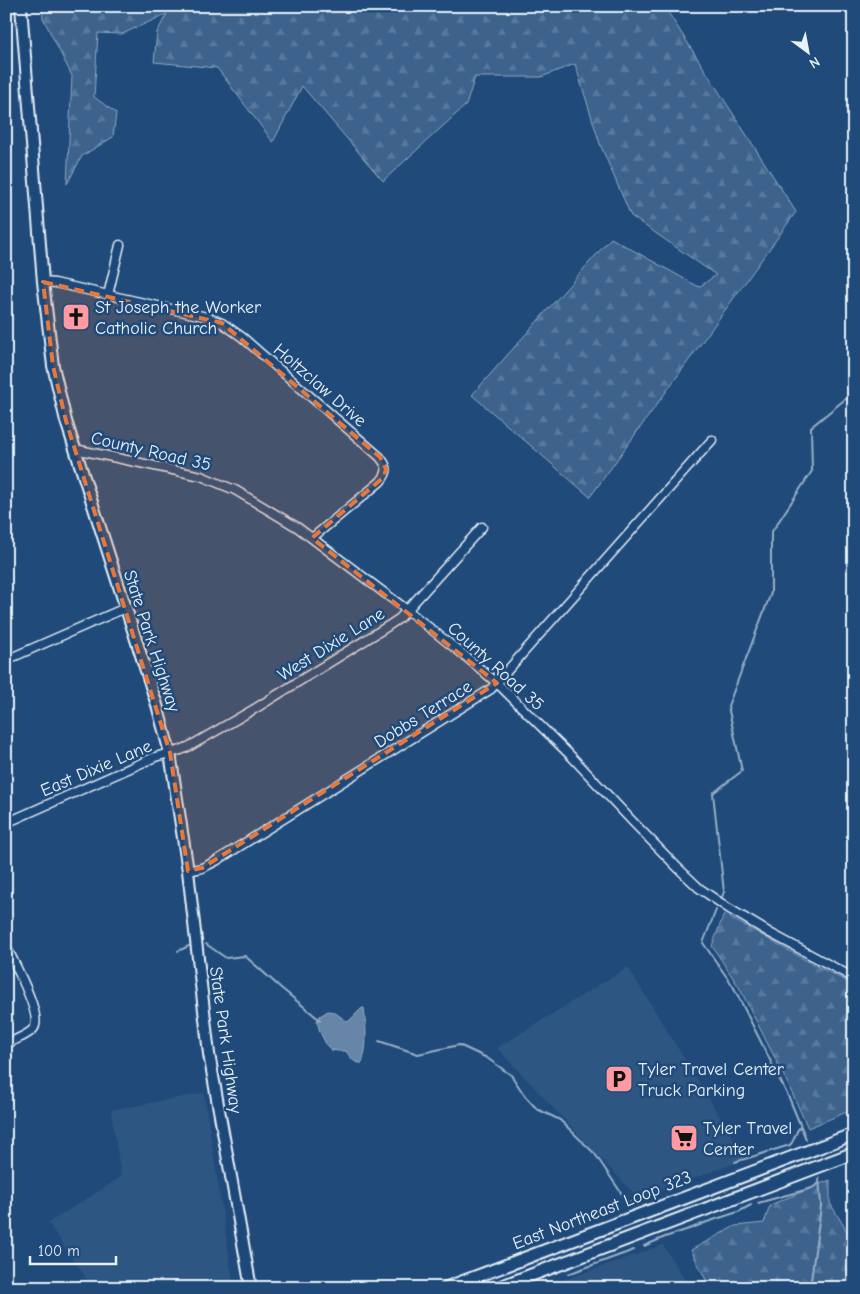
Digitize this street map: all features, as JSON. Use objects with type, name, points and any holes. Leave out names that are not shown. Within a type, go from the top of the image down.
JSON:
[{"type":"highway","name":"East Northeast Loop 323","points":[[446,1288],[854,1134]]},
{"type":"highway","name":"East Northeast Loop 323","points":[[497,1288],[854,1153]]},
{"type":"highway","points":[[669,1203],[675,1220]]},
{"type":"highway","points":[[544,1251],[550,1267]]},
{"type":"main road","name":"State Park Highway","points":[[21,6],[44,282],[53,366],[66,421],[157,705],[170,753],[188,871],[209,1054],[251,1288]]},
{"type":"street","points":[[108,295],[120,245]]},
{"type":"street","name":"Holtzclaw Drive","points":[[44,282],[207,317],[229,327],[380,457],[387,473],[380,482],[312,538]]},
{"type":"street","name":"Dobbs Terrace","points":[[188,871],[202,868],[216,861],[497,684],[712,440]]},
{"type":"street","name":"County Road 35","points":[[75,449],[189,473],[213,480],[229,487],[312,538],[407,610],[497,684],[572,757],[699,888],[770,933],[854,978]]},
{"type":"street","name":"West Dixie Lane","points":[[170,753],[190,746],[256,708],[394,623],[482,527]]},
{"type":"street","points":[[6,660],[125,608]]},
{"type":"street","name":"East Dixie Lane","points":[[6,823],[155,757],[170,753]]},
{"type":"street","points":[[6,946],[26,988],[36,1015],[34,1028],[10,1042]]},
{"type":"highlighted area","points":[[43,282],[222,323],[380,457],[386,469],[384,477],[312,538],[497,683],[202,868],[188,871],[170,753],[66,421],[53,366]]},
{"type":"shaded area","name":"Tyler Travel Center","points":[[628,967],[746,1159],[639,1199],[497,1048]]},
{"type":"shaded area","points":[[364,1008],[366,1043],[362,1063],[359,1063],[352,1060],[346,1051],[331,1050],[320,1032],[317,1021],[320,1016],[328,1011],[334,1012],[348,1022]]},
{"type":"shaded area","points":[[204,1093],[234,1288],[93,1288],[48,1223],[121,1177],[111,1110]]},
{"type":"shaded area","points":[[663,1245],[690,1288],[541,1288]]},
{"type":"green space","points":[[42,6],[664,6],[796,212],[590,497],[472,395],[611,238],[699,287],[716,275],[631,216],[600,144],[575,64],[541,77],[475,77],[466,105],[383,181],[302,86],[273,142],[217,68],[154,62],[157,32],[167,14],[122,34],[98,33],[94,97],[116,113],[113,137],[82,156],[67,184],[72,76],[43,18]]},
{"type":"green space","points":[[724,914],[854,985],[854,1109],[808,1128],[739,987],[712,946]]},
{"type":"green space","points":[[830,1180],[830,1203],[854,1243],[854,1288],[710,1288],[691,1250],[735,1226],[764,1223],[770,1205]]},
{"type":"waterway","points":[[722,897],[724,892],[713,793],[742,771],[728,706],[771,593],[771,533],[812,471],[811,427],[854,392]]},
{"type":"waterway","points":[[716,910],[703,943],[733,986],[790,1100],[806,1139]]},
{"type":"waterway","points":[[206,944],[226,958],[245,956],[320,1020]]},
{"type":"waterway","points":[[178,951],[189,946]]},
{"type":"waterway","points":[[379,1041],[418,1054],[459,1045],[487,1058],[511,1075],[525,1096],[537,1109],[560,1120],[595,1154],[628,1203],[656,1196]]},
{"type":"waterway","points":[[735,1162],[790,1145],[800,1127]]},
{"type":"waterway","points":[[810,1288],[821,1206],[819,1178]]},
{"type":"waterway","points":[[758,1203],[812,1188],[819,1183]]},
{"type":"waterway","points":[[644,1246],[738,1212],[751,1205]]},
{"type":"waterway","points":[[568,1274],[634,1250]]},
{"type":"waterway","points":[[533,1288],[547,1282]]},
{"type":"place","name":"St Joseph the Worker Catholic Church","points":[[76,317]]},
{"type":"place","name":"Tyler Travel Center Truck Parking","points":[[619,1079]]},
{"type":"place","name":"Tyler Travel Center","points":[[684,1138]]}]
